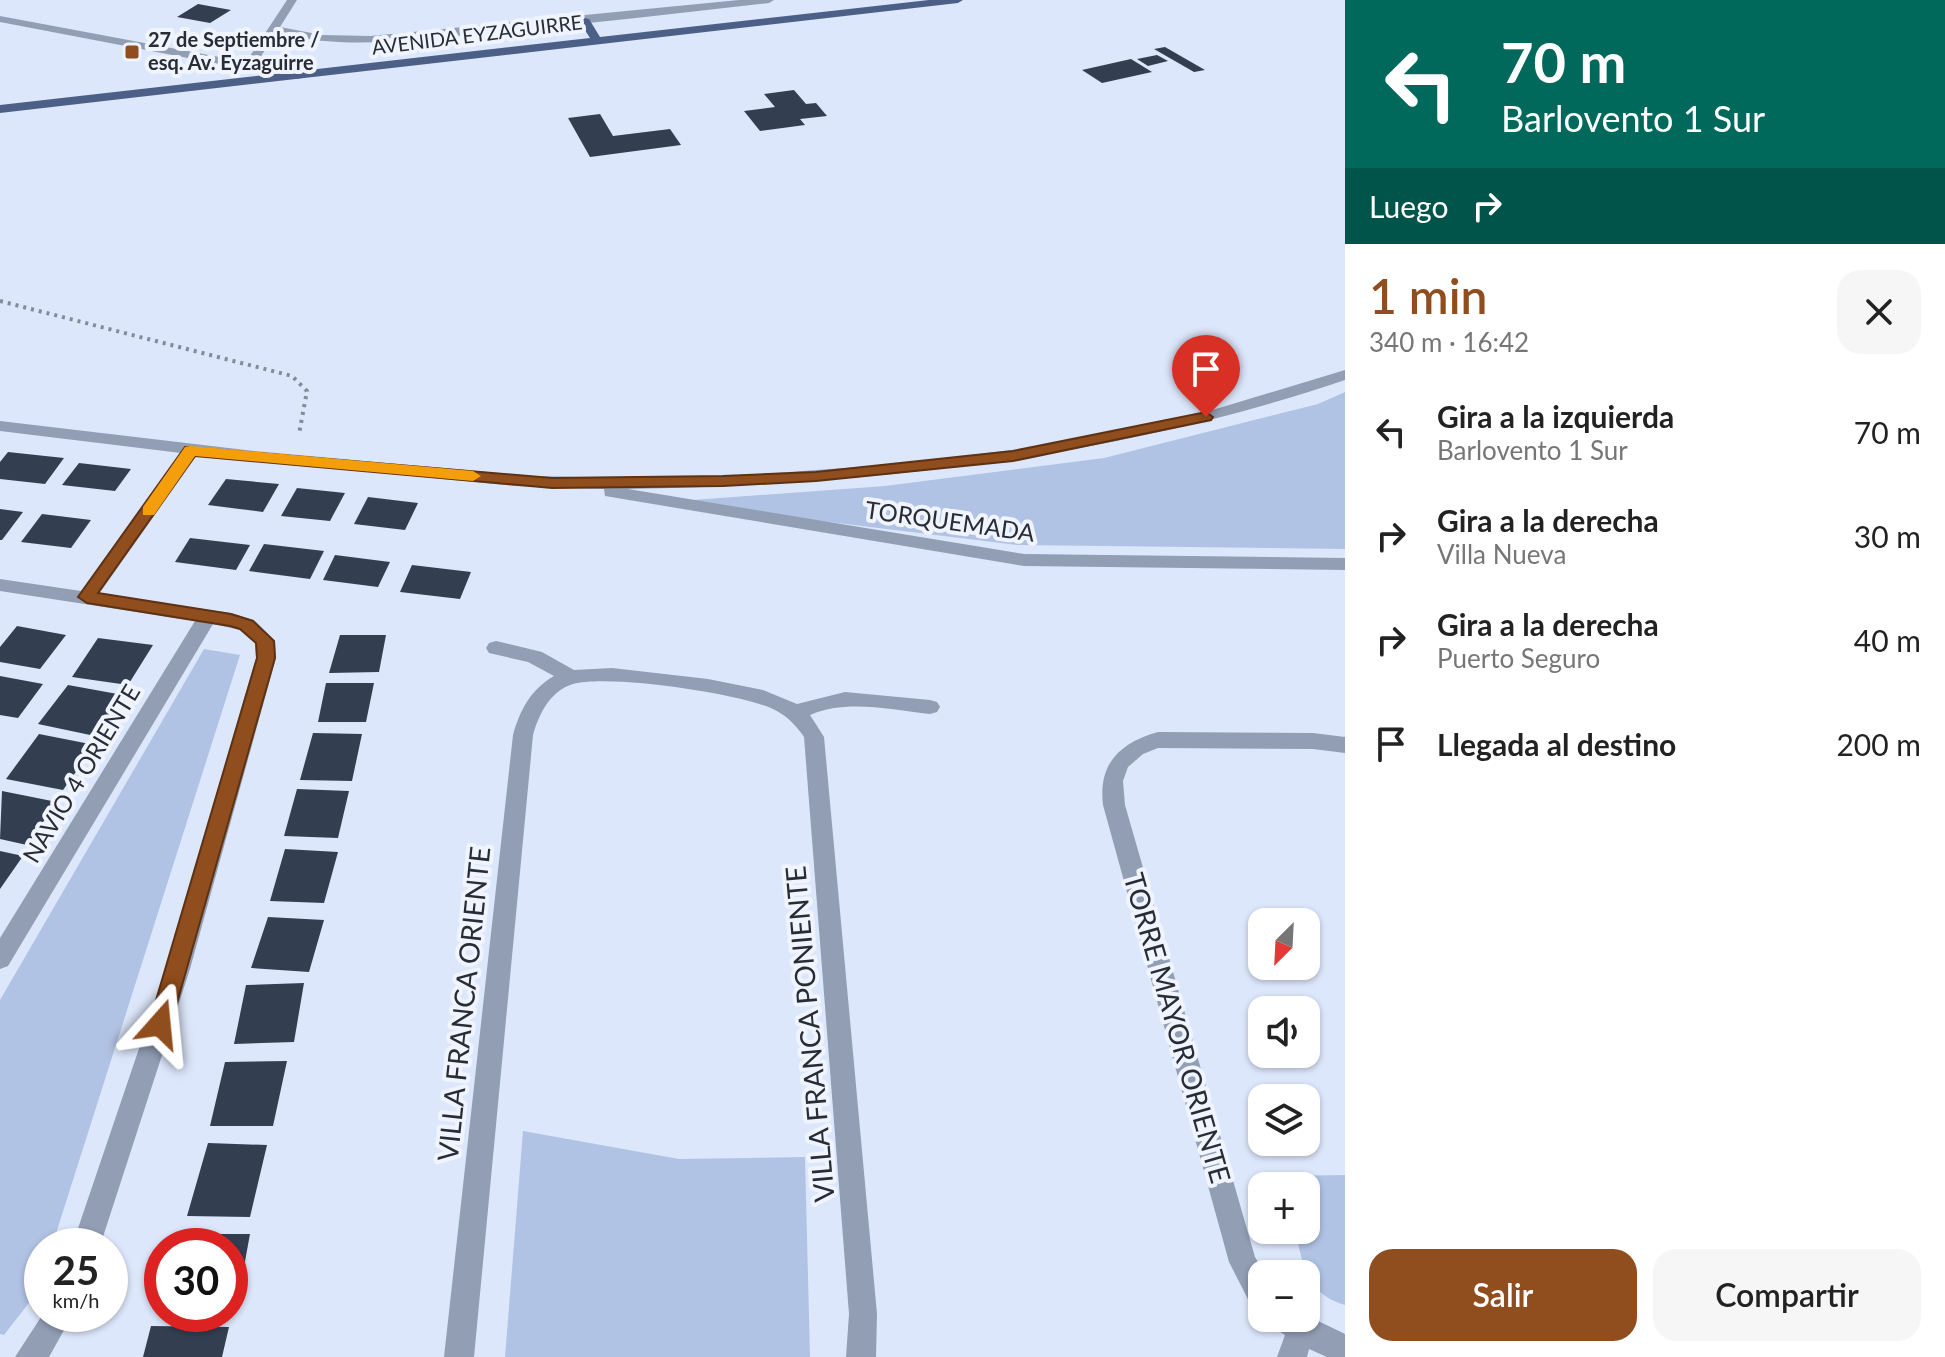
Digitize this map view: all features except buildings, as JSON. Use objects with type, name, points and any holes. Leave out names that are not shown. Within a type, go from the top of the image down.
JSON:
[{"type":"main road","name":"AVENIDA EYZAGUIRRE","points":[[0,109],[958,0]]},
{"type":"main road","points":[[585,21],[597,41]]},
{"type":"street","points":[[249,66],[292,0]]},
{"type":"street","points":[[274,29],[301,37],[355,40],[585,21],[769,0]]},
{"type":"street","points":[[0,19],[298,75]]},
{"type":"street","points":[[0,426],[191,451],[552,483],[816,477],[1013,456],[1182,423],[1345,375]]},
{"type":"street","points":[[87,597],[191,451]]},
{"type":"street","name":"TORQUEMADA","points":[[552,483],[1024,560],[1345,564]]},
{"type":"street","points":[[0,585],[208,616],[247,625],[265,641],[266,658],[178,969],[92,1228]]},
{"type":"street","name":"NAVIO 4 ORIENTE","points":[[0,959],[208,616]]},
{"type":"street","points":[[496,648],[534,655],[570,677],[601,674],[727,689],[756,694],[796,712],[813,704],[845,699],[930,707]]},
{"type":"street","name":"VILLA FRANCA ORIENTE","points":[[459,1357],[523,735],[533,705],[556,683],[570,677]]},
{"type":"street","name":"VILLA FRANCA PONIENTE","points":[[796,712],[807,723],[817,753],[863,1314],[861,1357]]},
{"type":"street","name":"TORRE MAYOR ORIENTE","points":[[1248,1271],[1114,805],[1111,779],[1121,757],[1142,743],[1158,740],[1313,741],[1345,745]]},
{"type":"street","points":[[30,1356],[47,1332]]},
{"type":"street","points":[[1292,1332],[1292,1357]]},
{"type":"street","points":[[1309,1332],[1345,1349]]},
{"type":"path","points":[[0,301],[292,376],[307,391],[299,434]]},
{"type":"shaded area","points":[[1345,392],[1345,549],[1017,545],[665,502],[885,486],[1104,458],[1318,404]]},
{"type":"shaded area","points":[[204,649],[240,655],[58,1228],[24,1228],[24,1309],[4,1335],[0,1334],[0,1000]]},
{"type":"shaded area","points":[[523,1131],[679,1159],[805,1157],[810,1357],[505,1357]]},
{"type":"shaded area","points":[[1320,1175],[1345,1175],[1345,1305],[1320,1291],[1320,1260],[1302,1260],[1298,1244],[1320,1244]]},
{"type":"slow traffic","points":[[148,511],[191,451],[473,476]]},
{"type":"place","name":"27 de Septiembre / esq. Av. Eyzaguirre","points":[[132,52]]},
{"type":"route","points":[[160,1024],[266,658],[265,641],[247,625],[231,620],[87,597],[191,451],[552,483],[723,481],[816,477],[954,464],[1070,446],[1206,417]]}]
